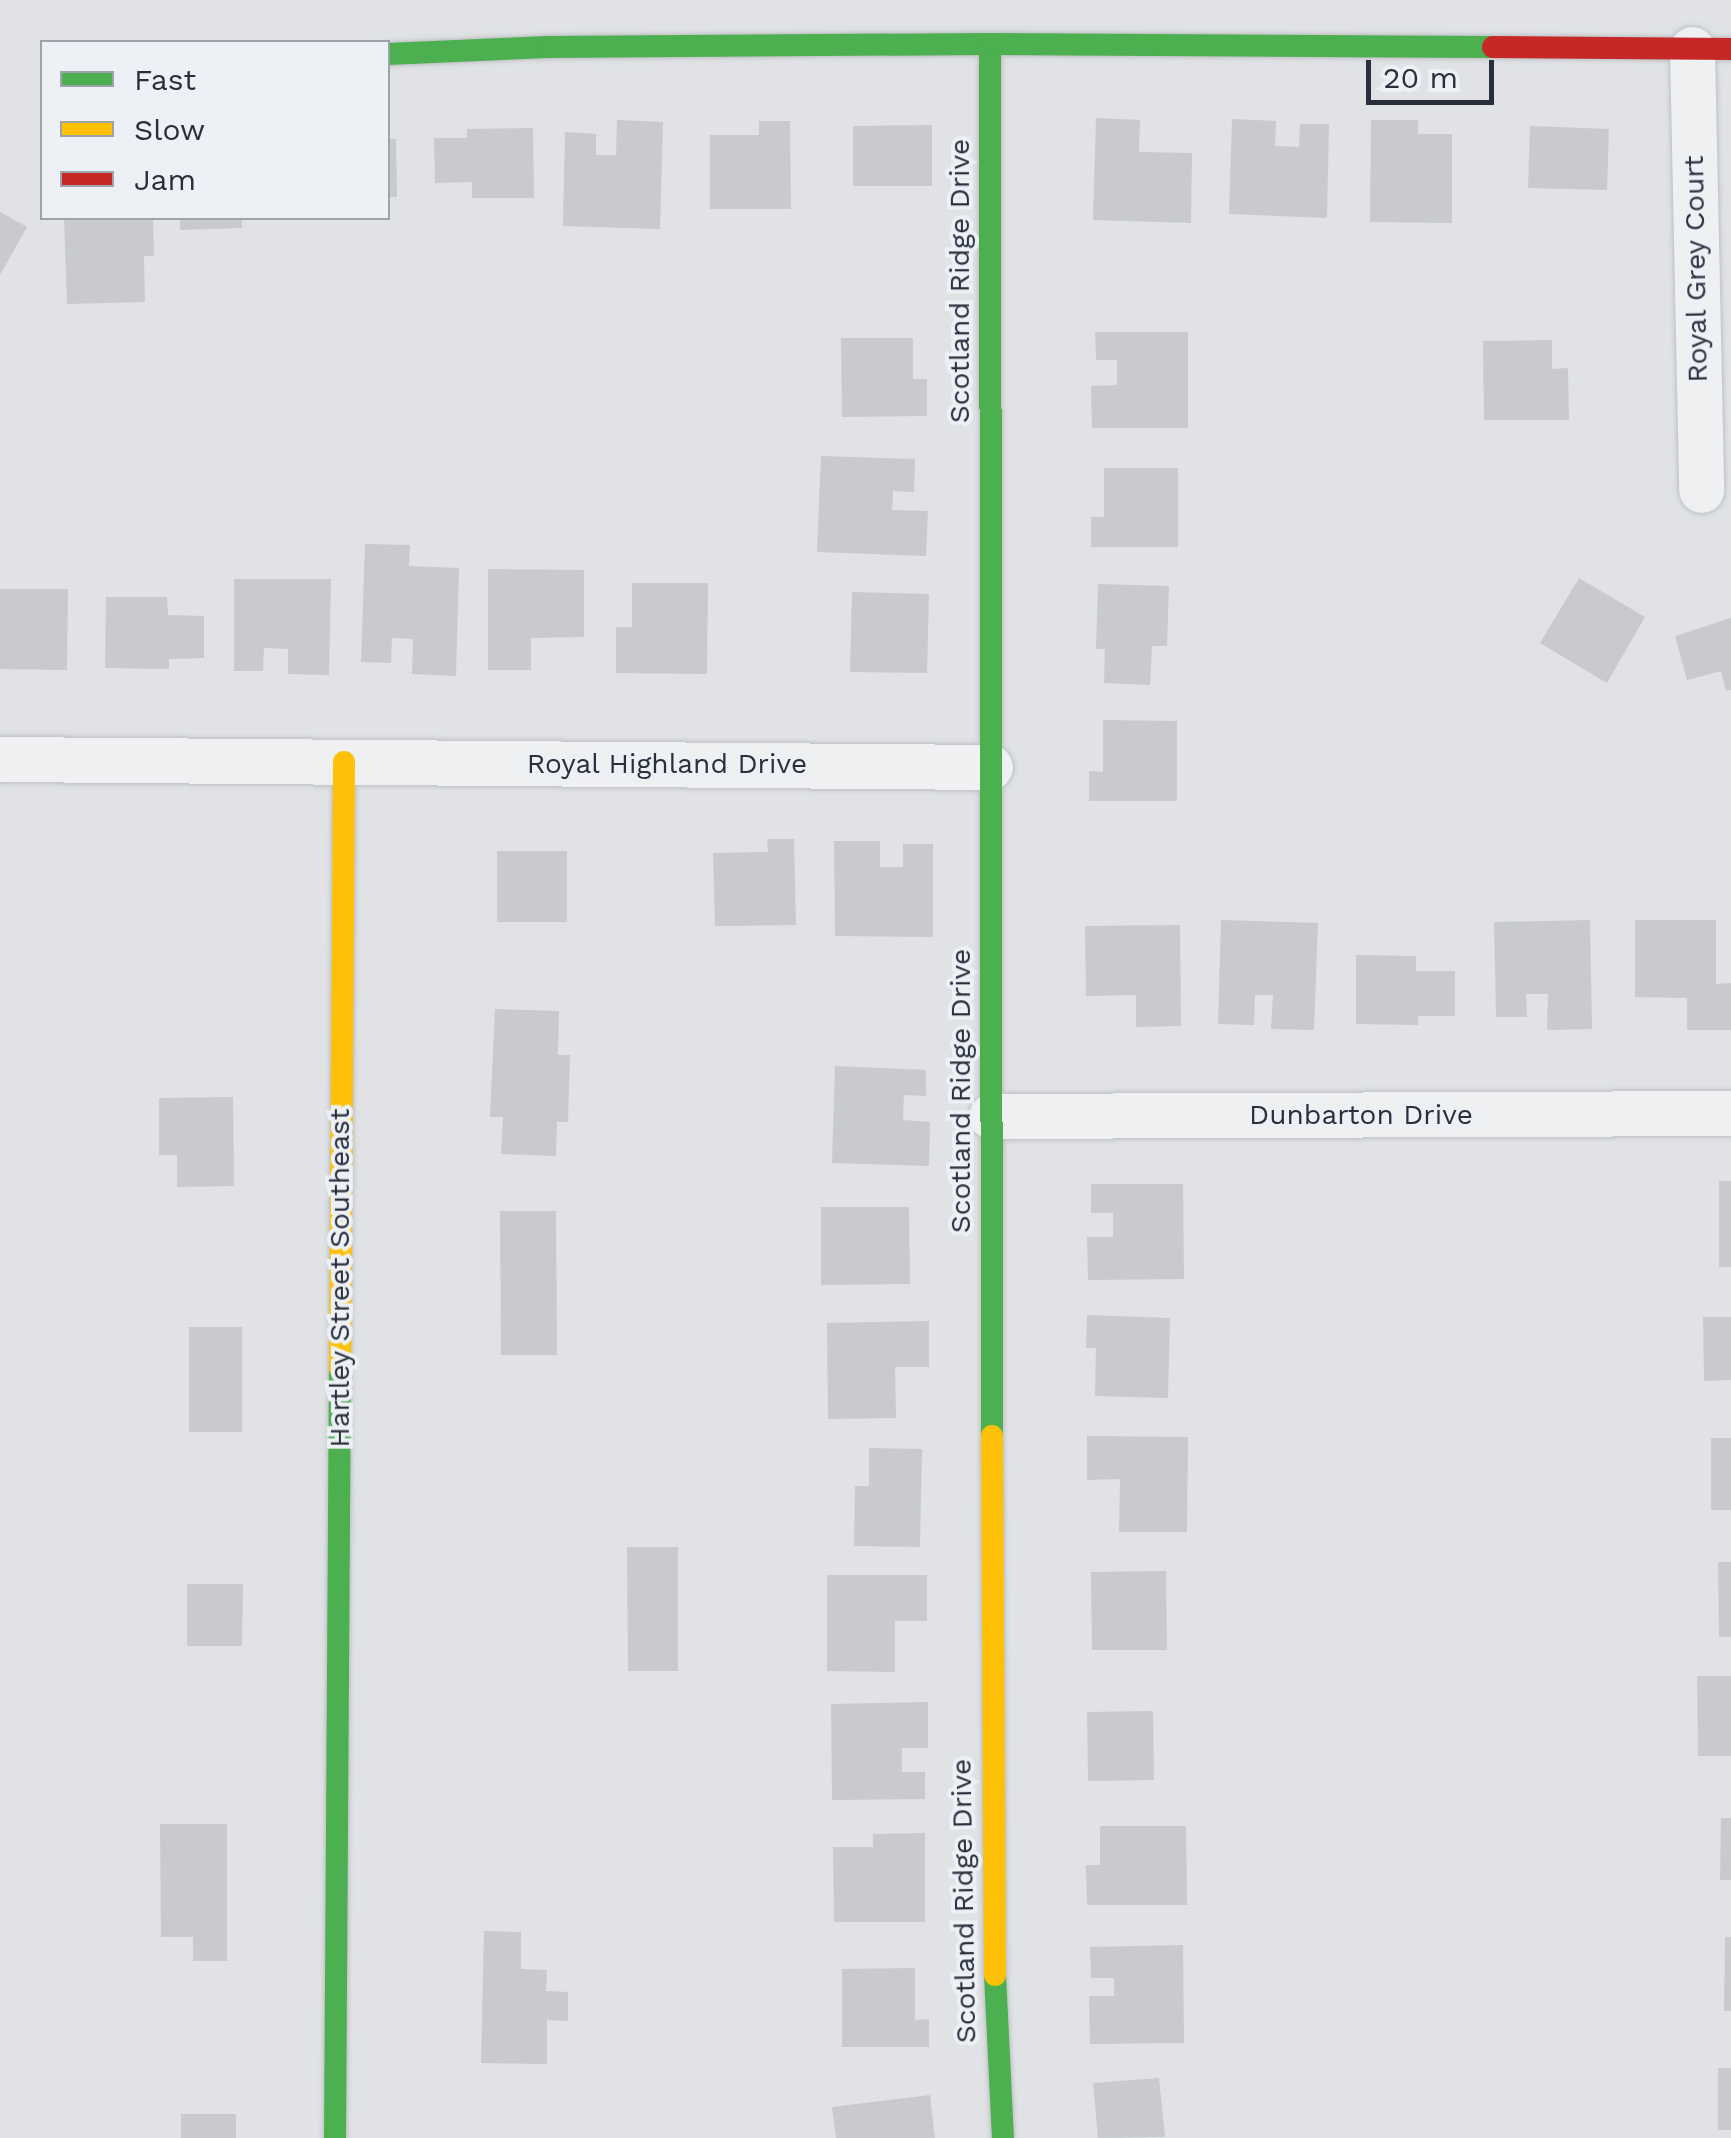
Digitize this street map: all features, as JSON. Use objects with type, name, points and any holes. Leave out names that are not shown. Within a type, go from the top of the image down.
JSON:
[{"type":"street","points":[[390,54],[547,47],[990,44],[1711,49]]},
{"type":"street","name":"Scotland Ridge Drive","points":[[990,44],[992,1938],[1003,2138]]},
{"type":"street","name":"Royal Grey Court","points":[[1701,490],[1711,49]]},
{"type":"street","points":[[0,759],[344,762]]},
{"type":"street","name":"Royal Highland Drive","points":[[344,762],[990,767]]},
{"type":"street","name":"Hartley Street Southeast","points":[[335,2138],[344,762]]},
{"type":"street","name":"Dunbarton Drive","points":[[991,1116],[1731,1113]]},
{"type":"building","points":[[1096,118],[1140,120],[1139,152],[1192,153],[1191,223],[1093,220]]},
{"type":"building","points":[[1232,119],[1276,121],[1275,146],[1299,147],[1300,124],[1329,124],[1327,218],[1229,214]]},
{"type":"building","points":[[617,120],[663,122],[660,229],[563,226],[565,132],[596,134],[596,155],[616,155]]},
{"type":"building","points":[[1371,120],[1418,120],[1418,134],[1452,134],[1452,223],[1370,222]]},
{"type":"building","points":[[759,121],[790,121],[791,209],[710,209],[710,135],[759,135]]},
{"type":"building","points":[[932,125],[932,186],[853,186],[853,126]]},
{"type":"building","points":[[1530,126],[1609,129],[1607,190],[1528,188]]},
{"type":"building","points":[[533,128],[534,198],[472,198],[472,182],[435,183],[434,138],[467,138],[467,129]]},
{"type":"building","points":[[390,139],[396,139],[397,197],[390,197]]},
{"type":"building","points":[[0,212],[27,227],[0,275]]},
{"type":"building","points":[[64,220],[153,220],[154,256],[144,256],[145,302],[67,304]]},
{"type":"building","points":[[180,220],[242,220],[242,228],[180,230]]},
{"type":"building","points":[[1095,332],[1188,332],[1188,428],[1092,428],[1091,386],[1117,385],[1117,360],[1096,360]]},
{"type":"building","points":[[841,338],[913,338],[913,379],[927,379],[927,416],[842,417]]},
{"type":"building","points":[[1552,340],[1552,369],[1568,368],[1569,420],[1484,420],[1483,341]]},
{"type":"building","points":[[821,456],[915,459],[914,492],[893,491],[892,510],[928,511],[926,556],[817,552]]},
{"type":"building","points":[[1104,468],[1178,468],[1178,547],[1091,547],[1091,517],[1104,517]]},
{"type":"building","points":[[365,544],[410,545],[409,566],[459,568],[456,676],[412,674],[413,639],[392,638],[391,663],[361,662]]},
{"type":"building","points":[[488,569],[584,570],[584,637],[531,638],[531,670],[488,670]]},
{"type":"building","points":[[1579,578],[1645,617],[1607,683],[1540,643]]},
{"type":"building","points":[[234,579],[331,579],[329,675],[288,674],[288,649],[264,648],[263,671],[234,671]]},
{"type":"building","points":[[632,583],[708,583],[707,674],[616,673],[616,627],[632,627]]},
{"type":"building","points":[[1098,584],[1169,586],[1167,646],[1152,646],[1150,685],[1104,683],[1105,649],[1096,649]]},
{"type":"building","points":[[0,589],[68,589],[67,670],[0,669]]},
{"type":"building","points":[[852,592],[929,594],[927,673],[850,672]]},
{"type":"building","points":[[106,597],[167,597],[168,615],[204,616],[204,658],[169,659],[169,669],[105,668]]},
{"type":"building","points":[[1731,618],[1731,690],[1726,691],[1721,671],[1687,680],[1675,636]]},
{"type":"building","points":[[1103,720],[1177,721],[1177,801],[1089,801],[1089,771],[1103,772]]},
{"type":"building","points":[[767,839],[794,839],[796,925],[715,926],[713,853],[768,852]]},
{"type":"building","points":[[834,841],[880,841],[880,867],[903,867],[903,844],[933,844],[933,937],[835,936]]},
{"type":"building","points":[[497,851],[567,851],[567,922],[497,922]]},
{"type":"building","points":[[1221,920],[1318,923],[1314,1030],[1271,1029],[1273,995],[1255,995],[1254,1025],[1218,1024]]},
{"type":"building","points":[[1590,920],[1592,1029],[1547,1030],[1548,994],[1526,994],[1527,1017],[1496,1017],[1494,922]]},
{"type":"building","points":[[1635,920],[1716,920],[1716,984],[1731,983],[1731,1030],[1687,1030],[1687,998],[1635,997]]},
{"type":"building","points":[[1180,925],[1181,1026],[1136,1027],[1136,995],[1086,996],[1085,926]]},
{"type":"building","points":[[1356,955],[1416,956],[1416,971],[1455,971],[1455,1016],[1418,1016],[1418,1025],[1356,1024]]},
{"type":"building","points":[[495,1009],[559,1011],[558,1055],[570,1055],[568,1122],[557,1122],[556,1156],[501,1154],[503,1117],[490,1117]]},
{"type":"building","points":[[835,1066],[926,1070],[926,1096],[904,1095],[903,1120],[930,1122],[929,1166],[832,1163]]},
{"type":"building","points":[[233,1097],[234,1186],[177,1187],[177,1155],[159,1155],[159,1098]]},
{"type":"building","points":[[1719,1181],[1731,1181],[1731,1267],[1719,1267]]},
{"type":"building","points":[[1091,1184],[1183,1184],[1184,1279],[1088,1280],[1087,1237],[1113,1237],[1113,1213],[1091,1213]]},
{"type":"building","points":[[821,1207],[909,1207],[910,1284],[821,1285]]},
{"type":"building","points":[[500,1211],[556,1211],[557,1355],[501,1355]]},
{"type":"building","points":[[1087,1315],[1170,1318],[1168,1398],[1095,1396],[1096,1348],[1086,1348]]},
{"type":"building","points":[[1703,1317],[1731,1317],[1731,1380],[1704,1381]]},
{"type":"building","points":[[929,1321],[929,1367],[895,1367],[896,1418],[828,1419],[827,1323]]},
{"type":"building","points":[[189,1327],[242,1327],[242,1432],[189,1432]]},
{"type":"building","points":[[1087,1436],[1188,1437],[1187,1532],[1119,1532],[1120,1479],[1087,1480]]},
{"type":"building","points":[[1711,1438],[1731,1438],[1731,1510],[1711,1510]]},
{"type":"building","points":[[869,1448],[922,1449],[920,1547],[854,1546],[855,1486],[869,1486]]},
{"type":"building","points":[[627,1547],[678,1547],[678,1671],[628,1671]]},
{"type":"building","points":[[1718,1562],[1731,1562],[1731,1637],[1719,1637]]},
{"type":"building","points":[[1166,1571],[1167,1650],[1092,1650],[1091,1572]]},
{"type":"building","points":[[827,1575],[927,1575],[927,1621],[895,1621],[895,1672],[827,1671]]},
{"type":"building","points":[[187,1584],[243,1584],[242,1646],[187,1646]]},
{"type":"building","points":[[1697,1676],[1731,1676],[1731,1756],[1698,1756]]},
{"type":"building","points":[[928,1702],[928,1748],[902,1748],[902,1772],[925,1772],[925,1799],[832,1800],[831,1704]]},
{"type":"building","points":[[1153,1711],[1154,1780],[1088,1781],[1087,1712]]},
{"type":"building","points":[[1721,1818],[1731,1818],[1731,1880],[1720,1880]]},
{"type":"building","points":[[160,1824],[227,1824],[227,1961],[193,1961],[193,1937],[161,1937]]},
{"type":"building","points":[[1100,1826],[1186,1826],[1187,1905],[1087,1905],[1086,1865],[1100,1865]]},
{"type":"building","points":[[925,1833],[925,1922],[834,1922],[833,1847],[873,1847],[873,1834]]},
{"type":"building","points":[[484,1931],[521,1932],[521,1969],[547,1970],[546,1991],[568,1992],[568,2021],[547,2020],[547,2064],[481,2063]]},
{"type":"building","points":[[1725,1937],[1731,1937],[1731,2011],[1724,2011]]},
{"type":"building","points":[[1183,1945],[1184,2043],[1090,2044],[1089,1996],[1114,1996],[1114,1978],[1091,1978],[1090,1947]]},
{"type":"building","points":[[915,1968],[915,2020],[929,2019],[929,2047],[842,2047],[842,1969]]},
{"type":"building","points":[[1718,2068],[1731,2068],[1731,2130],[1718,2130]]},
{"type":"building","points":[[1159,2078],[1165,2137],[1098,2138],[1093,2083]]},
{"type":"building","points":[[930,2095],[935,2138],[836,2138],[832,2107]]},
{"type":"building","points":[[181,2114],[236,2114],[236,2138],[181,2138]]},
{"type":"traffic: fast","points":[[990,44],[992,1436]]},
{"type":"traffic: fast","points":[[390,54],[547,47],[990,44],[1493,47]]},
{"type":"traffic: fast","points":[[335,2138],[340,1368]]},
{"type":"traffic: fast","points":[[995,1975],[1003,2138]]},
{"type":"traffic: slow","points":[[340,1368],[344,762]]},
{"type":"traffic: slow","points":[[992,1436],[995,1975]]},
{"type":"traffic: jam","points":[[1493,47],[1731,49]]}]
